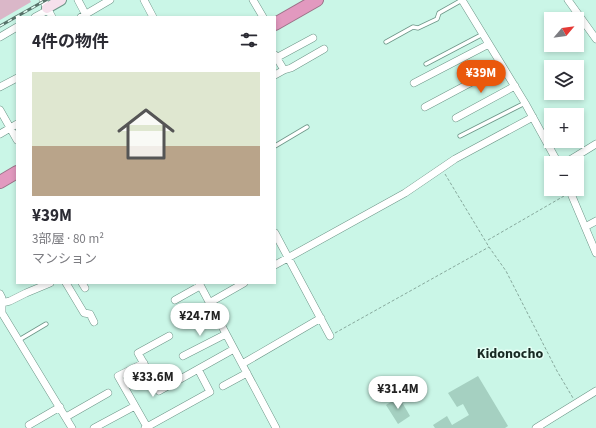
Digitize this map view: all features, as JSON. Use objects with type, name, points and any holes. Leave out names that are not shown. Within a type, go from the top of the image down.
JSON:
[{"type":"highway","points":[[276,23],[317,0]]},
{"type":"highway","points":[[0,182],[16,173]]},
{"type":"street","points":[[36,16],[62,0]]},
{"type":"street","points":[[78,0],[85,16],[110,0]]},
{"type":"street","points":[[144,0],[152,16]]},
{"type":"street","points":[[253,0],[262,16]]},
{"type":"street","points":[[462,0],[515,86],[554,156]]},
{"type":"street","points":[[568,0],[596,38]]},
{"type":"street","points":[[0,37],[16,28]]},
{"type":"street","points":[[284,70],[276,57],[313,38]]},
{"type":"street","points":[[414,83],[489,44]]},
{"type":"street","points":[[276,74],[291,68],[324,49]]},
{"type":"street","points":[[425,107],[502,66]]},
{"type":"street","points":[[0,87],[16,79]]},
{"type":"street","points":[[456,118],[515,86]]},
{"type":"street","points":[[0,110],[16,138]]},
{"type":"street","points":[[276,264],[404,193],[441,168],[533,117]]},
{"type":"street","points":[[0,134],[16,125]]},
{"type":"street","points":[[576,156],[596,144]]},
{"type":"street","points":[[571,196],[596,253]]},
{"type":"street","points":[[585,227],[596,222]]},
{"type":"street","points":[[276,235],[330,336]]},
{"type":"street","points":[[2,303],[10,301],[26,292],[47,284]]},
{"type":"street","points":[[67,284],[84,313],[90,314],[94,322]]},
{"type":"street","points":[[175,300],[199,284],[276,428]]},
{"type":"street","points":[[209,303],[242,284]]},
{"type":"street","points":[[0,294],[2,298],[2,313],[72,428]]},
{"type":"street","points":[[242,364],[321,318]]},
{"type":"street","points":[[184,356],[226,334]]},
{"type":"street","points":[[168,336],[138,353],[159,391],[234,349]]},
{"type":"street","points":[[144,363],[118,376],[146,428],[210,392],[198,369]]},
{"type":"street","points":[[223,386],[247,373]]},
{"type":"street","points":[[536,428],[558,415],[575,402],[596,391]]},
{"type":"street","points":[[66,417],[108,393]]},
{"type":"street","points":[[94,428],[135,406]]},
{"type":"street","points":[[29,425],[60,407]]},
{"type":"lane","points":[[386,42],[413,27],[418,28],[437,18],[438,13],[462,0]]},
{"type":"lane","points":[[426,64],[483,34]]},
{"type":"lane","points":[[460,136],[525,103]]},
{"type":"lane","points":[[276,145],[308,128]]},
{"type":"lane","points":[[19,340],[46,324]]},
{"type":"path","points":[[441,168],[487,241],[489,247],[506,271],[557,372],[575,402]]},
{"type":"path","points":[[487,241],[561,196]]},
{"type":"path","points":[[330,336],[489,247]]},
{"type":"shaded area","points":[[0,0],[30,0],[31,2],[0,20]]},
{"type":"building","points":[[478,376],[508,426],[505,428],[435,428],[433,425],[447,416],[452,425],[469,415],[463,404],[457,407],[448,393]]},
{"type":"building","points":[[399,397],[410,416],[398,424],[386,405]]},
{"type":"railway","points":[[18,16],[46,0]]},
{"type":"railway","points":[[0,26],[16,17]]},
{"type":"district","name":"Kidonocho","points":[[510,354]]}]
